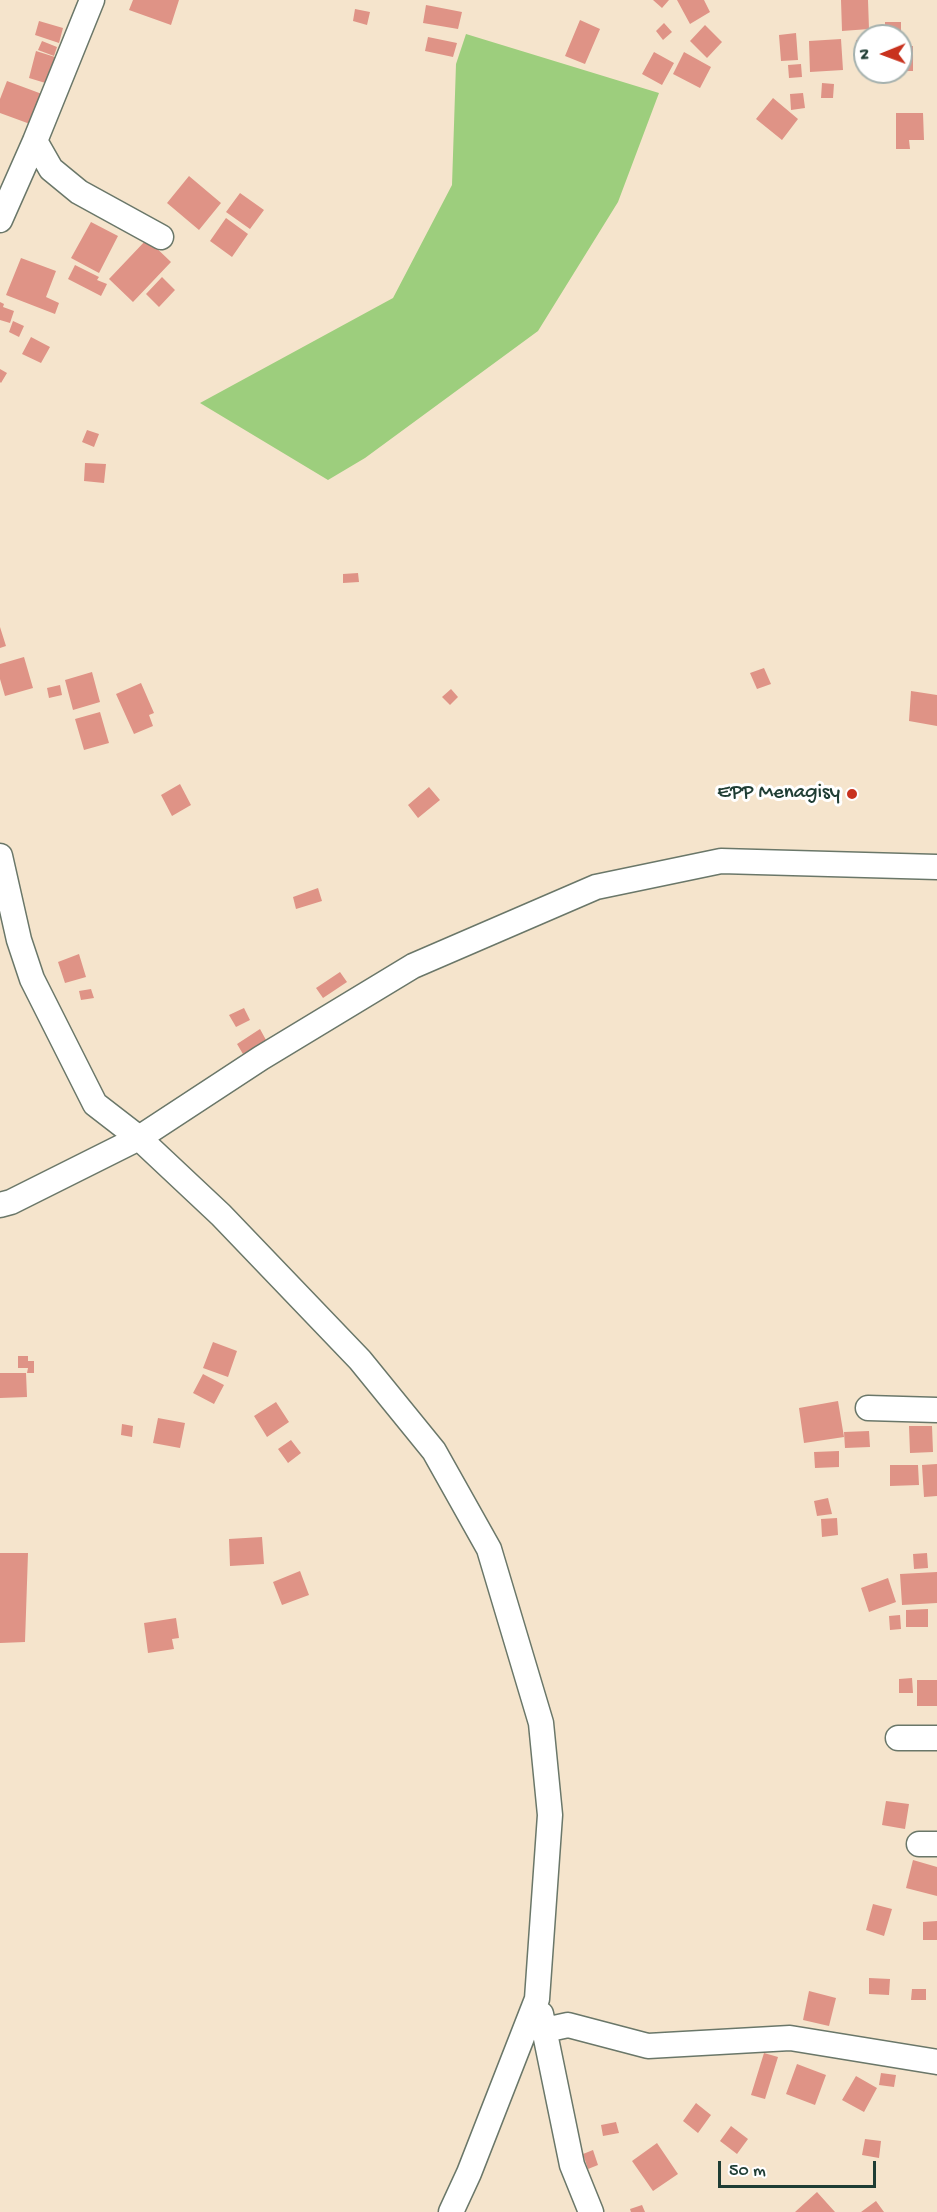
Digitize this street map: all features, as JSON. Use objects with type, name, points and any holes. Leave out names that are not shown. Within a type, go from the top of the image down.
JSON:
[{"type":"street","points":[[0,220],[35,141],[92,0]]},
{"type":"street","points":[[35,141],[51,169],[79,192],[161,237]]},
{"type":"street","points":[[0,856],[23,954],[32,979],[95,1104],[139,1138],[221,1215],[360,1360],[434,1451],[489,1549],[541,1723],[550,1815],[537,1999],[469,2173],[451,2212]]},
{"type":"street","points":[[0,1205],[11,1202],[139,1138],[261,1058],[414,966],[596,887],[721,861],[937,867]]},
{"type":"street","points":[[0,945],[23,954]]},
{"type":"street","points":[[868,1408],[937,1410]]},
{"type":"street","points":[[898,1738],[937,1738]]},
{"type":"street","points":[[537,1999],[572,2165],[591,2212]]},
{"type":"street","points":[[545,2030],[568,2025],[648,2046],[790,2038],[937,2062]]},
{"type":"green space","points":[[466,34],[659,93],[618,202],[538,331],[365,458],[328,480],[200,403],[393,298],[452,185],[456,64]]},
{"type":"building","points":[[133,0],[179,0],[171,25],[129,10]]},
{"type":"building","points":[[653,0],[669,0],[662,8]]},
{"type":"building","points":[[677,0],[704,0],[710,12],[690,24]]},
{"type":"building","points":[[841,0],[868,0],[869,24],[853,24],[853,30],[842,31]]},
{"type":"building","points":[[426,5],[462,12],[458,29],[423,23]]},
{"type":"building","points":[[355,9],[370,12],[367,25],[353,21]]},
{"type":"building","points":[[580,20],[600,29],[585,64],[565,56]]},
{"type":"building","points":[[39,21],[63,28],[59,43],[35,35]]},
{"type":"building","points":[[885,22],[901,22],[901,24],[885,24]]},
{"type":"building","points":[[664,23],[672,32],[663,40],[656,31]]},
{"type":"building","points":[[705,25],[722,42],[707,58],[690,41]]},
{"type":"building","points":[[796,33],[798,60],[781,61],[779,35]]},
{"type":"building","points":[[428,37],[457,43],[453,57],[425,51]]},
{"type":"building","points":[[841,39],[843,70],[810,72],[809,41]]},
{"type":"building","points":[[42,41],[57,47],[54,56],[38,50]]},
{"type":"building","points":[[36,51],[55,57],[50,74],[52,85],[29,78]]},
{"type":"building","points":[[654,52],[674,63],[662,85],[642,74]]},
{"type":"building","points":[[684,52],[711,67],[700,88],[673,74]]},
{"type":"building","points":[[801,64],[802,77],[789,78],[788,65]]},
{"type":"building","points":[[7,81],[42,94],[30,124],[0,113],[0,99]]},
{"type":"building","points":[[822,83],[834,84],[833,98],[821,98]]},
{"type":"building","points":[[803,93],[805,108],[791,110],[790,94]]},
{"type":"building","points":[[773,98],[798,119],[782,140],[756,119]]},
{"type":"building","points":[[896,113],[923,113],[924,140],[909,140],[910,149],[896,149]]},
{"type":"building","points":[[189,176],[221,203],[199,230],[167,203]]},
{"type":"building","points":[[240,193],[264,210],[250,229],[226,212]]},
{"type":"building","points":[[226,218],[248,234],[232,257],[210,241]]},
{"type":"building","points":[[91,222],[118,236],[99,273],[71,258]]},
{"type":"building","points":[[147,239],[171,262],[133,302],[109,279]]},
{"type":"building","points":[[21,258],[56,271],[46,297],[59,303],[55,314],[6,295]]},
{"type":"building","points":[[75,265],[99,277],[97,280],[107,284],[101,296],[68,279]]},
{"type":"building","points":[[162,277],[175,290],[159,307],[146,294]]},
{"type":"building","points":[[0,302],[4,304],[3,307],[14,311],[10,323],[0,320]]},
{"type":"building","points":[[13,321],[24,326],[19,337],[9,332]]},
{"type":"building","points":[[31,337],[50,347],[41,363],[22,354]]},
{"type":"building","points":[[0,369],[7,373],[1,383],[0,382]]},
{"type":"building","points":[[87,430],[99,434],[94,447],[82,442]]},
{"type":"building","points":[[85,463],[106,464],[104,483],[84,481]]},
{"type":"building","points":[[358,573],[359,582],[343,583],[343,574]]},
{"type":"building","points":[[0,627],[6,646],[0,648]]},
{"type":"building","points":[[24,657],[33,688],[5,696],[0,679],[0,664]]},
{"type":"building","points":[[764,668],[771,684],[757,689],[750,673]]},
{"type":"building","points":[[92,672],[100,702],[73,710],[65,680]]},
{"type":"building","points":[[141,683],[154,713],[149,715],[153,726],[134,734],[116,694]]},
{"type":"building","points":[[60,685],[62,695],[49,698],[47,688]]},
{"type":"building","points":[[451,689],[458,697],[450,705],[442,697]]},
{"type":"building","points":[[911,691],[937,695],[937,726],[909,721]]},
{"type":"building","points":[[100,712],[109,743],[84,750],[75,719]]},
{"type":"building","points":[[180,784],[191,805],[172,816],[161,795]]},
{"type":"building","points":[[429,787],[440,800],[418,818],[408,805]]},
{"type":"building","points":[[318,888],[322,901],[296,909],[293,897]]},
{"type":"building","points":[[79,954],[86,977],[65,983],[58,962]]},
{"type":"building","points":[[340,972],[347,982],[323,998],[316,988]]},
{"type":"building","points":[[91,989],[94,998],[81,1000],[79,991]]},
{"type":"building","points":[[244,1008],[250,1020],[236,1027],[229,1015]]},
{"type":"building","points":[[260,1029],[266,1040],[243,1054],[237,1044]]},
{"type":"building","points":[[213,1342],[237,1351],[228,1377],[203,1368]]},
{"type":"building","points":[[18,1356],[28,1356],[28,1361],[34,1361],[34,1373],[27,1373],[28,1368],[18,1368]]},
{"type":"building","points":[[0,1373],[26,1373],[27,1397],[0,1398]]},
{"type":"building","points":[[203,1374],[224,1385],[214,1404],[193,1393]]},
{"type":"building","points":[[838,1401],[844,1437],[804,1443],[799,1408]]},
{"type":"building","points":[[276,1402],[289,1422],[267,1437],[254,1416]]},
{"type":"building","points":[[158,1418],[185,1423],[180,1448],[153,1443]]},
{"type":"building","points":[[122,1424],[133,1426],[132,1437],[121,1435]]},
{"type":"building","points":[[909,1426],[932,1426],[933,1452],[910,1453]]},
{"type":"building","points":[[869,1431],[870,1447],[845,1448],[844,1432]]},
{"type":"building","points":[[291,1440],[301,1453],[288,1463],[278,1449]]},
{"type":"building","points":[[839,1451],[839,1467],[815,1468],[814,1452]]},
{"type":"building","points":[[937,1464],[937,1496],[924,1497],[922,1465]]},
{"type":"building","points":[[890,1465],[918,1465],[919,1485],[890,1486]]},
{"type":"building","points":[[828,1498],[832,1514],[817,1516],[814,1501]]},
{"type":"building","points":[[837,1518],[838,1535],[822,1537],[821,1519]]},
{"type":"building","points":[[262,1537],[264,1564],[230,1566],[229,1539]]},
{"type":"building","points":[[0,1553],[28,1553],[25,1642],[0,1643]]},
{"type":"building","points":[[927,1553],[928,1568],[914,1569],[913,1554]]},
{"type":"building","points":[[300,1571],[309,1595],[282,1605],[273,1582]]},
{"type":"building","points":[[937,1572],[937,1603],[902,1605],[900,1574]]},
{"type":"building","points":[[888,1578],[896,1602],[869,1612],[861,1588]]},
{"type":"building","points":[[928,1609],[928,1627],[906,1627],[906,1610]]},
{"type":"building","points":[[900,1615],[901,1629],[890,1630],[889,1616]]},
{"type":"building","points":[[176,1618],[179,1638],[172,1639],[174,1649],[148,1653],[144,1623]]},
{"type":"building","points":[[912,1678],[913,1693],[899,1693],[899,1679]]},
{"type":"building","points":[[917,1680],[937,1680],[937,1706],[917,1706]]},
{"type":"building","points":[[886,1801],[909,1804],[905,1829],[882,1825]]},
{"type":"building","points":[[913,1860],[937,1867],[937,1896],[906,1888]]},
{"type":"building","points":[[873,1904],[892,1909],[884,1936],[866,1930]]},
{"type":"building","points":[[937,1921],[937,1940],[923,1940],[923,1922]]},
{"type":"building","points":[[869,1978],[890,1979],[889,1995],[869,1994]]},
{"type":"building","points":[[912,1989],[926,1989],[926,2000],[911,2000]]},
{"type":"building","points":[[809,1991],[836,1998],[829,2026],[803,2020]]},
{"type":"building","points":[[764,2053],[778,2057],[765,2099],[751,2095]]},
{"type":"building","points":[[797,2064],[826,2075],[815,2105],[786,2094]]},
{"type":"building","points":[[881,2073],[896,2075],[894,2087],[879,2085]]},
{"type":"building","points":[[856,2076],[877,2088],[864,2112],[842,2100]]},
{"type":"building","points":[[696,2103],[711,2115],[698,2133],[683,2121]]},
{"type":"building","points":[[616,2122],[619,2133],[603,2136],[601,2125]]},
{"type":"building","points":[[731,2126],[748,2139],[737,2154],[720,2141]]},
{"type":"building","points":[[865,2139],[881,2141],[879,2158],[862,2155]]},
{"type":"building","points":[[657,2143],[678,2174],[653,2191],[632,2161]]},
{"type":"building","points":[[593,2150],[598,2165],[588,2169],[583,2154]]},
{"type":"building","points":[[817,2192],[835,2212],[795,2212]]},
{"type":"building","points":[[876,2201],[884,2212],[861,2212]]},
{"type":"building","points":[[642,2205],[645,2212],[631,2212],[630,2209]]},
{"type":"place","name":"EPP Menagisy","points":[[852,794]]}]
